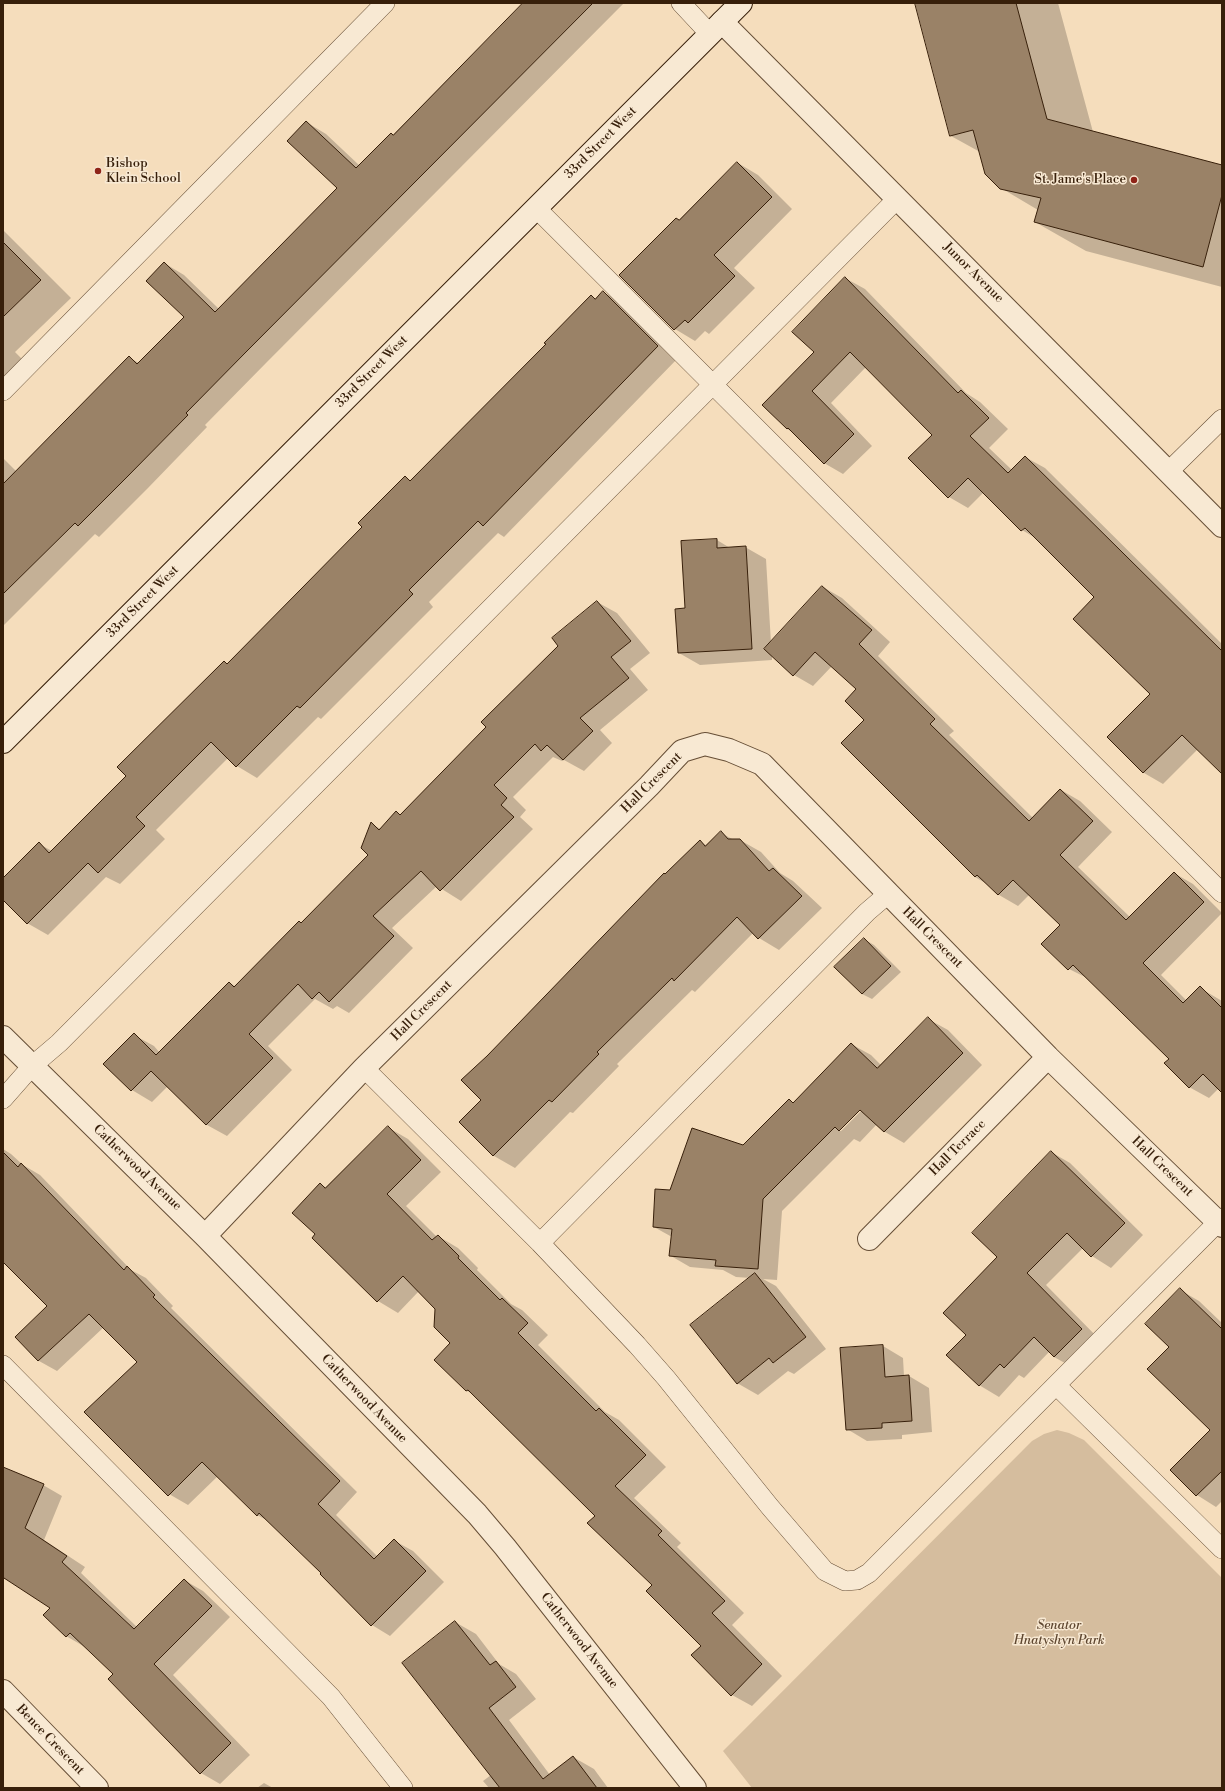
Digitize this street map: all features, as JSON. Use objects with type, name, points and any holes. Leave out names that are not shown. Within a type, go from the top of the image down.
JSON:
[{"type":"street","name":"33rd Street West","points":[[3,742],[741,3]]},
{"type":"street","name":"Junor Avenue","points":[[715,28],[898,198],[1222,526]]},
{"type":"street","name":"Hall Crescent","points":[[205,1236],[364,1068],[649,786],[682,751],[705,744],[729,750],[762,764],[1048,1057],[1221,1222]]},
{"type":"street","name":"Catherwood Avenue","points":[[3,1037],[205,1236],[477,1514],[505,1547],[695,1788]]},
{"type":"street","name":"Hall Terrace","points":[[868,1239],[1048,1057]]},
{"type":"street","name":"Bence Crescent","points":[[3,1691],[97,1788]]},
{"type":"lane","points":[[3,391],[385,3]]},
{"type":"lane","points":[[681,3],[715,28]]},
{"type":"lane","points":[[3,1099],[32,1066],[64,1037],[898,198]]},
{"type":"lane","points":[[536,208],[1222,893]]},
{"type":"lane","points":[[1169,471],[1222,419]]},
{"type":"lane","points":[[540,1243],[867,912],[888,894]]},
{"type":"lane","points":[[364,1068],[540,1243],[666,1378],[770,1506],[826,1571],[845,1581],[857,1580],[869,1573],[1221,1222]]},
{"type":"lane","points":[[3,1365],[331,1697],[402,1788]]},
{"type":"lane","points":[[1057,1386],[1222,1549]]},
{"type":"green space","name":"Senator Hnatyshyn Park","points":[[1057,1430],[1069,1433],[1084,1440],[1222,1578],[1222,1788],[752,1788],[723,1751],[1032,1441],[1044,1434]]},
{"type":"building","points":[[523,3],[593,3],[186,413],[188,415],[128,476],[78,526],[75,523],[3,594],[3,484],[129,356],[137,364],[184,317],[146,281],[164,262],[215,312],[337,188],[287,141],[306,121],[356,168],[391,133],[393,135]]},
{"type":"building","points":[[915,3],[1016,3],[1047,119],[1222,165],[1222,195],[1203,267],[1034,222],[1041,198],[1000,189],[985,174],[973,130],[950,136]]},
{"type":"building","points":[[737,162],[772,197],[714,255],[735,276],[688,323],[685,320],[674,330],[619,275],[676,218],[679,220]]},
{"type":"building","points":[[3,242],[41,280],[3,317]]},
{"type":"building","points":[[845,277],[958,393],[961,390],[989,418],[970,436],[1008,473],[1025,456],[1222,651],[1222,774],[1182,735],[1143,773],[1107,737],[1150,694],[1073,619],[1094,597],[1025,528],[1021,531],[968,478],[948,498],[908,458],[932,435],[850,352],[812,391],[854,434],[824,464],[788,428],[787,429],[762,405],[814,352],[792,332]]},
{"type":"building","points":[[603,291],[658,346],[483,526],[478,521],[409,590],[413,594],[300,708],[297,706],[236,767],[211,742],[136,817],[145,826],[98,873],[88,863],[27,924],[3,900],[3,878],[39,842],[49,853],[126,776],[117,767],[224,661],[227,664],[362,527],[358,523],[405,476],[410,481],[546,344],[544,343],[591,295],[595,299]]},
{"type":"building","points":[[717,539],[717,548],[746,546],[752,649],[678,653],[675,609],[685,608],[681,541]]},
{"type":"building","points":[[822,586],[872,630],[859,644],[935,719],[930,724],[1029,821],[1060,789],[1093,821],[1060,855],[1126,920],[1174,872],[1204,902],[1143,963],[1183,1003],[1200,986],[1222,1008],[1222,1093],[1203,1074],[1189,1088],[1164,1063],[1169,1059],[1073,965],[1068,970],[1041,944],[1060,925],[1013,880],[998,895],[977,875],[975,877],[841,743],[864,720],[845,701],[856,689],[815,652],[793,676],[764,649]]},
{"type":"building","points":[[597,601],[631,641],[611,657],[629,678],[580,718],[593,731],[563,760],[547,745],[541,751],[535,744],[494,785],[507,798],[501,805],[514,817],[440,891],[421,871],[373,916],[394,936],[329,1002],[319,992],[312,999],[298,984],[249,1034],[273,1058],[206,1125],[151,1071],[131,1091],[103,1064],[134,1033],[156,1055],[229,982],[234,987],[299,921],[301,923],[368,855],[361,848],[371,822],[379,830],[396,811],[400,815],[486,727],[481,722],[558,646],[552,638]]},
{"type":"building","points":[[721,831],[728,839],[740,839],[769,871],[773,868],[802,896],[758,939],[737,917],[674,981],[672,978],[597,1052],[599,1054],[552,1102],[549,1100],[493,1156],[459,1122],[481,1100],[461,1080],[487,1056],[664,873],[665,874],[700,840],[705,846]]},
{"type":"building","points":[[864,938],[891,966],[862,994],[834,967]]},
{"type":"building","points":[[928,1017],[963,1053],[884,1132],[860,1110],[839,1131],[835,1127],[763,1199],[758,1269],[715,1266],[716,1260],[669,1256],[672,1229],[653,1227],[655,1189],[670,1190],[692,1128],[743,1145],[789,1099],[793,1103],[851,1043],[877,1068]]},
{"type":"building","points":[[388,1126],[421,1160],[387,1194],[432,1240],[438,1235],[459,1256],[458,1258],[500,1300],[502,1298],[528,1323],[518,1333],[596,1411],[599,1408],[646,1455],[615,1486],[662,1531],[658,1535],[725,1601],[712,1613],[762,1664],[731,1696],[691,1655],[701,1646],[646,1591],[652,1585],[587,1523],[595,1516],[468,1390],[466,1391],[434,1360],[450,1343],[434,1327],[435,1309],[403,1276],[377,1302],[312,1238],[315,1234],[292,1213],[320,1183],[325,1188]]},
{"type":"building","points":[[1051,1151],[1125,1223],[1091,1257],[1067,1233],[1027,1273],[1082,1329],[1054,1357],[1034,1337],[1004,1368],[1000,1364],[979,1386],[946,1355],[966,1335],[943,1313],[997,1257],[972,1233]]},
{"type":"building","points":[[3,1152],[18,1167],[21,1163],[124,1270],[127,1266],[155,1295],[153,1297],[340,1481],[318,1504],[374,1559],[394,1539],[426,1571],[371,1626],[320,1574],[321,1573],[259,1513],[257,1516],[202,1462],[168,1496],[84,1412],[137,1362],[89,1314],[38,1361],[15,1337],[47,1306],[3,1262]]},
{"type":"building","points":[[755,1273],[806,1337],[773,1363],[769,1358],[737,1384],[690,1325]]},
{"type":"building","points":[[1180,1288],[1222,1329],[1222,1471],[1196,1496],[1170,1470],[1210,1430],[1147,1369],[1169,1347],[1145,1324]]},
{"type":"building","points":[[883,1345],[885,1377],[909,1375],[912,1421],[882,1423],[882,1428],[846,1430],[840,1348]]},
{"type":"building","points":[[3,1467],[44,1484],[25,1528],[67,1556],[62,1562],[134,1629],[184,1579],[212,1606],[154,1664],[231,1743],[200,1774],[108,1679],[113,1674],[70,1633],[66,1637],[43,1615],[50,1608],[4,1578],[3,1580]]},
{"type":"building","points":[[455,1621],[490,1665],[496,1661],[516,1687],[489,1708],[543,1779],[573,1756],[597,1788],[500,1788],[402,1663]]},
{"type":"place","name":"Bishop Klein School","points":[[98,171]]},
{"type":"place","name":"St. Jame's Place","points":[[1134,180]]}]
